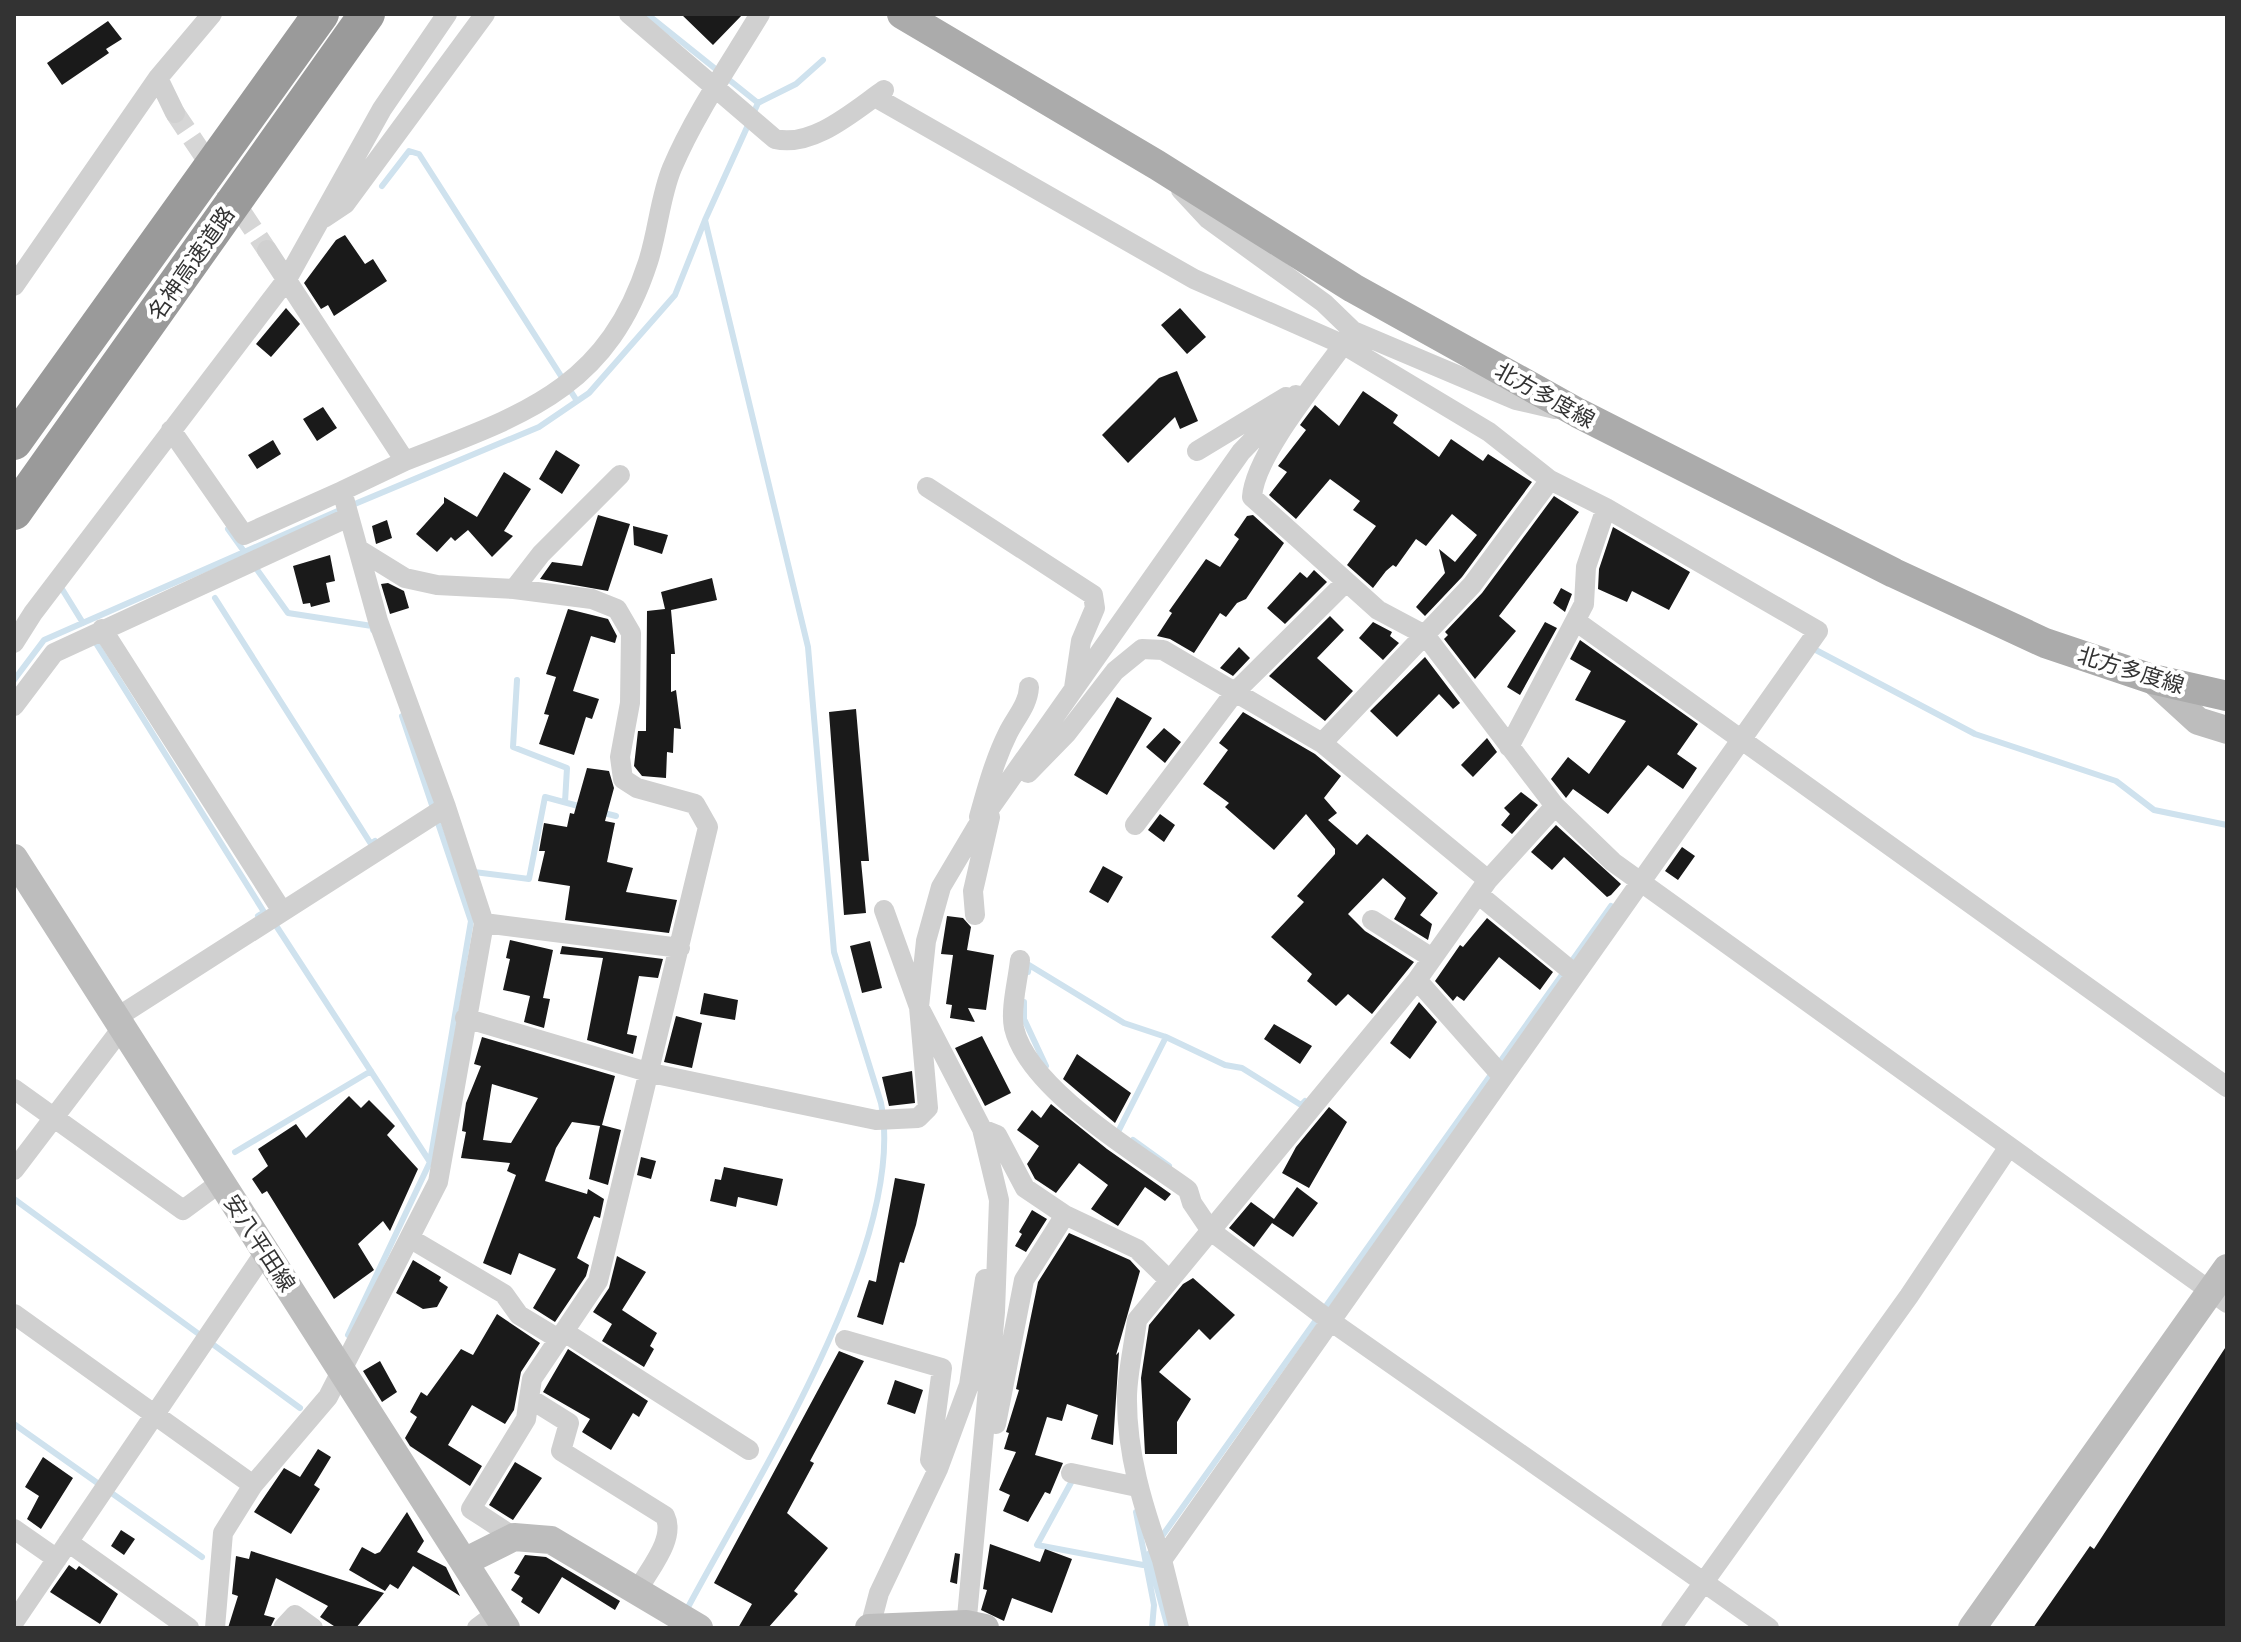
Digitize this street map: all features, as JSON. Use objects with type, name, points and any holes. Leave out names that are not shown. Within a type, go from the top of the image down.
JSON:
[{"type":"highway","name":"名神高速道路","points":[[14,442],[321,14]]},
{"type":"highway","name":"名神高速道路","points":[[14,512],[367,14]]},
{"type":"main road","name":"北方多度線","points":[[902,14],[1157,165],[1353,288],[1578,413],[1894,573],[2031,637],[2152,679],[2227,696]]},
{"type":"street","points":[[14,286],[158,78],[212,14]]},
{"type":"street","points":[[14,643],[287,279],[382,109],[447,14]]},
{"type":"street","points":[[320,220],[345,204],[485,14]]},
{"type":"street","points":[[629,14],[775,139],[790,142],[805,140],[880,93],[1194,279],[1516,400],[1578,413]]},
{"type":"street","points":[[171,430],[244,535],[405,461],[516,418],[547,401],[584,369],[607,342],[635,296],[649,260],[672,168],[760,14]]},
{"type":"street","points":[[158,78],[175,113]]},
{"type":"street","points":[[1157,165],[1208,219],[1324,303],[1348,338],[1489,432],[1550,480],[1606,508],[1818,631],[1162,1560]]},
{"type":"street","points":[[267,250],[405,461]]},
{"type":"street","points":[[1348,338],[1276,439],[1253,481],[1252,497],[1378,610],[1425,635],[1555,806],[1613,862],[2218,1298]]},
{"type":"street","points":[[1197,451],[1325,374]]},
{"type":"street","points":[[465,1018],[651,1073],[876,1120],[918,1118],[928,1108],[919,1007],[926,941],[941,887],[976,828],[1016,776],[1241,452],[1300,390]]},
{"type":"street","points":[[514,589],[541,554],[620,475]]},
{"type":"street","points":[[1322,743],[1472,585],[1550,480]]},
{"type":"street","points":[[927,487],[1093,595],[1095,608],[1081,641],[1074,689]]},
{"type":"street","points":[[215,1628],[223,1533],[253,1485],[328,1397],[438,1182],[484,923],[446,807],[378,621],[342,491]]},
{"type":"street","points":[[1509,747],[1577,622],[1584,604],[1586,567],[1606,508]]},
{"type":"street","points":[[14,706],[54,653],[349,517]]},
{"type":"street","points":[[358,549],[405,578],[437,585],[514,589],[592,599],[617,609],[631,633],[630,703],[620,757],[623,779],[637,788],[695,804],[708,827],[651,1073],[598,1281],[532,1379],[526,1419],[471,1509],[514,1537],[551,1540],[699,1628]]},
{"type":"street","points":[[1135,825],[1235,692],[1345,583]]},
{"type":"street","points":[[1577,622],[2227,1087]]},
{"type":"street","points":[[102,629],[282,911]]},
{"type":"street","points":[[1016,776],[1032,772],[1115,671],[1142,649],[1163,650],[1322,743],[1575,974]]},
{"type":"street","points":[[2152,679],[2198,721],[2227,730]]},
{"type":"street","points":[[976,828],[989,782],[1008,733],[1028,699],[1029,687]]},
{"type":"street","points":[[975,915],[973,891],[993,805]]},
{"type":"street","points":[[1179,1628],[1162,1560],[1137,1487],[1128,1426],[1127,1392],[1137,1320],[1417,980],[1483,887],[1555,806]]},
{"type":"street","points":[[14,1170],[119,1023],[282,911],[446,807]]},
{"type":"street","name":"安八平田線","points":[[14,858],[466,1561],[493,1623]]},
{"type":"street","points":[[884,910],[919,1007],[982,1129],[999,1200],[970,1627],[869,1628],[879,1593],[938,1469],[969,1385],[999,1200]]},
{"type":"street","points":[[1372,920],[1432,958]]},
{"type":"street","points":[[484,923],[680,948]]},
{"type":"street","points":[[1020,960],[1014,1027],[1040,1075],[1061,1098],[1188,1190],[1192,1203],[1211,1231],[1329,1320],[1769,1628]]},
{"type":"street","points":[[1417,980],[1502,1076]]},
{"type":"street","points":[[14,1089],[183,1210],[221,1182]]},
{"type":"street","points":[[982,1129],[997,1135],[1025,1188],[1065,1215],[1137,1249],[1169,1280]]},
{"type":"street","points":[[1671,1628],[1909,1296],[2008,1148]]},
{"type":"street","points":[[983,1445],[997,1423],[1024,1280],[1065,1215]]},
{"type":"street","points":[[411,1239],[504,1294],[519,1315],[562,1336],[749,1450]]},
{"type":"street","points":[[15,1626],[62,1551],[265,1252]]},
{"type":"street","points":[[1972,1628],[2218,1298],[2227,1268]]},
{"type":"street","points":[[14,1314],[253,1485]]},
{"type":"street","points":[[845,1340],[942,1368],[930,1460],[938,1469]]},
{"type":"street","points":[[529,1398],[569,1423],[561,1451],[665,1516],[669,1525],[667,1538],[638,1590]]},
{"type":"street","points":[[1071,1473],[1137,1487]]},
{"type":"street","points":[[14,1529],[62,1551],[189,1628]]},
{"type":"street","points":[[466,1561],[514,1537]]},
{"type":"street","points":[[283,1628],[295,1615],[313,1628]]},
{"type":"building","points":[[681,14],[743,14],[713,45]]},
{"type":"building","points":[[108,21],[122,39],[106,49],[109,53],[62,85],[47,63]]},
{"type":"building","points":[[345,235],[365,264],[373,259],[387,281],[334,316],[328,305],[321,309],[304,283],[336,240]]},
{"type":"building","points":[[286,308],[300,324],[271,357],[256,344]]},
{"type":"building","points":[[1180,308],[1206,337],[1187,354],[1161,325]]},
{"type":"building","points":[[1177,371],[1198,421],[1180,429],[1175,417],[1128,463],[1102,435],[1159,378]]},
{"type":"building","points":[[1363,391],[1398,415],[1393,423],[1439,457],[1451,439],[1483,461],[1488,454],[1532,482],[1462,577],[1425,616],[1416,607],[1445,573],[1439,549],[1455,562],[1477,535],[1452,514],[1426,546],[1416,539],[1396,567],[1393,565],[1386,571],[1373,588],[1347,565],[1376,526],[1353,510],[1360,501],[1330,479],[1296,519],[1269,495],[1287,472],[1278,466],[1306,430],[1300,425],[1315,405],[1339,426]]},
{"type":"building","points":[[323,407],[337,428],[317,441],[303,419]]},
{"type":"building","points":[[273,440],[281,454],[257,469],[248,455]]},
{"type":"building","points":[[556,450],[580,465],[562,494],[539,479]]},
{"type":"building","points":[[504,472],[531,489],[504,531],[513,536],[492,557],[468,530],[455,541],[451,537],[437,552],[416,534],[444,503],[444,497],[477,517]]},
{"type":"building","points":[[1554,496],[1579,512],[1499,616],[1516,631],[1475,679],[1444,639],[1448,635],[1445,632],[1482,593]]},
{"type":"building","points":[[598,515],[630,524],[608,591],[540,579],[552,562],[582,566]]},
{"type":"building","points":[[1253,515],[1284,543],[1246,599],[1237,603],[1226,617],[1220,613],[1194,653],[1170,639],[1157,636],[1172,613],[1169,611],[1206,559],[1220,567],[1239,539],[1234,535],[1247,516]]},
{"type":"building","points":[[387,520],[392,538],[376,544],[372,526]]},
{"type":"building","points":[[633,526],[668,535],[662,554],[634,545]]},
{"type":"building","points":[[1613,527],[1690,572],[1669,610],[1632,591],[1627,602],[1598,589],[1599,569]]},
{"type":"building","points":[[330,555],[335,581],[326,583],[330,602],[311,607],[310,603],[303,604],[293,566]]},
{"type":"building","points":[[1314,570],[1327,582],[1285,624],[1267,608],[1300,572],[1307,578]]},
{"type":"building","points":[[712,578],[717,600],[671,610],[675,654],[671,654],[671,692],[676,690],[681,729],[674,728],[673,753],[667,752],[666,778],[642,776],[634,766],[638,731],[646,731],[647,611],[665,609],[661,592]]},
{"type":"building","points":[[388,583],[404,591],[409,608],[390,614],[381,584]]},
{"type":"building","points":[[1561,588],[1572,594],[1565,612],[1553,603]]},
{"type":"building","points":[[568,609],[608,619],[617,636],[615,643],[591,636],[573,691],[599,699],[592,719],[586,717],[574,755],[539,744],[549,715],[544,714],[556,677],[546,674]]},
{"type":"building","points":[[1330,616],[1344,630],[1317,658],[1353,691],[1325,721],[1269,676]]},
{"type":"building","points":[[1373,622],[1392,632],[1390,636],[1399,643],[1383,660],[1359,638]]},
{"type":"building","points":[[1545,622],[1557,628],[1520,695],[1507,687]]},
{"type":"building","points":[[1580,640],[1698,724],[1677,754],[1697,768],[1683,789],[1648,765],[1608,814],[1573,789],[1566,798],[1551,779],[1568,757],[1589,774],[1626,721],[1575,700],[1591,671],[1570,659]]},
{"type":"building","points":[[1239,647],[1250,658],[1233,676],[1220,668]]},
{"type":"building","points":[[1425,657],[1460,703],[1453,709],[1439,694],[1397,737],[1370,711]]},
{"type":"building","points":[[1117,697],[1152,718],[1107,795],[1074,775]]},
{"type":"building","points":[[856,709],[869,861],[861,861],[866,913],[844,915],[829,712]]},
{"type":"building","points":[[1243,712],[1315,754],[1341,776],[1324,798],[1337,813],[1328,820],[1357,845],[1367,834],[1438,893],[1420,915],[1432,924],[1428,940],[1394,919],[1406,898],[1383,878],[1348,914],[1365,931],[1414,962],[1372,1014],[1348,994],[1336,1006],[1307,981],[1312,974],[1271,937],[1304,902],[1297,896],[1335,854],[1335,849],[1306,814],[1274,850],[1225,807],[1229,803],[1203,784],[1228,750],[1219,743]]},
{"type":"building","points":[[1164,728],[1181,742],[1165,763],[1146,747]]},
{"type":"building","points":[[1487,738],[1497,752],[1473,777],[1461,765]]},
{"type":"building","points":[[587,768],[609,771],[614,788],[605,821],[615,823],[607,862],[633,868],[626,892],[677,900],[669,933],[565,920],[570,886],[538,881],[545,851],[539,851],[544,823],[567,827],[570,813],[574,814]]},
{"type":"building","points":[[1521,792],[1538,805],[1512,834],[1501,825],[1510,814],[1504,808]]},
{"type":"building","points":[[1160,814],[1175,825],[1164,842],[1148,830]]},
{"type":"building","points":[[1556,825],[1621,884],[1611,895],[1607,897],[1564,857],[1552,870],[1531,852]]},
{"type":"building","points":[[1682,847],[1695,856],[1678,880],[1665,871]]},
{"type":"building","points":[[1103,866],[1123,877],[1108,903],[1089,892]]},
{"type":"building","points":[[947,916],[963,918],[971,927],[967,950],[994,955],[986,1010],[968,1008],[975,1022],[950,1018],[952,1005],[946,1004],[953,955],[941,954]]},
{"type":"building","points":[[1487,918],[1553,972],[1540,990],[1499,957],[1464,1001],[1457,996],[1453,1001],[1435,981],[1460,945],[1463,947]]},
{"type":"building","points":[[510,940],[553,950],[543,998],[550,999],[544,1028],[524,1022],[530,996],[503,990],[510,959],[506,958]]},
{"type":"building","points":[[870,941],[882,988],[862,993],[850,946]]},
{"type":"building","points":[[562,946],[663,959],[658,978],[639,976],[627,1034],[637,1036],[633,1054],[587,1040],[603,958],[560,954]]},
{"type":"building","points":[[704,993],[738,1000],[735,1020],[700,1014]]},
{"type":"building","points":[[1419,1002],[1437,1022],[1410,1059],[1390,1043]]},
{"type":"building","points":[[676,1016],[702,1023],[692,1068],[664,1062]]},
{"type":"building","points":[[1274,1024],[1312,1046],[1300,1064],[1264,1039]]},
{"type":"building","points":[[982,1036],[1011,1093],[985,1106],[955,1048]]},
{"type":"building","points":[[482,1037],[615,1076],[602,1125],[621,1130],[608,1185],[589,1179],[600,1126],[572,1122],[556,1148],[545,1181],[587,1194],[588,1189],[604,1199],[600,1218],[594,1216],[577,1258],[589,1265],[586,1276],[555,1322],[533,1308],[556,1269],[519,1253],[511,1275],[483,1263],[516,1175],[507,1171],[510,1163],[461,1158],[466,1132],[462,1131],[466,1103],[481,1066],[474,1064]],"holes":[[[492,1084],[538,1098],[511,1143],[483,1140]]]},
{"type":"building","points":[[1077,1054],[1131,1093],[1115,1123],[1063,1079]]},
{"type":"building","points":[[912,1071],[915,1103],[889,1106],[882,1077]]},
{"type":"building","points":[[349,1096],[361,1108],[369,1100],[395,1126],[387,1135],[418,1169],[390,1231],[383,1221],[358,1244],[374,1270],[334,1299],[267,1191],[262,1194],[252,1179],[268,1166],[258,1149],[296,1124],[306,1138]]},
{"type":"building","points":[[1051,1104],[1171,1194],[1165,1201],[1145,1187],[1118,1226],[1091,1209],[1108,1185],[1079,1163],[1056,1193],[1035,1179],[1027,1164],[1039,1146],[1017,1130],[1032,1110],[1041,1118]]},
{"type":"building","points":[[1329,1107],[1347,1122],[1309,1188],[1282,1173],[1296,1147]]},
{"type":"building","points":[[641,1157],[656,1161],[651,1179],[637,1175]]},
{"type":"building","points":[[724,1167],[783,1179],[777,1206],[738,1197],[736,1207],[710,1201],[715,1179],[721,1180]]},
{"type":"building","points":[[895,1178],[925,1184],[916,1225],[904,1263],[900,1262],[883,1325],[857,1317],[869,1280],[876,1282]]},
{"type":"building","points":[[1297,1187],[1318,1203],[1293,1237],[1272,1223],[1254,1247],[1229,1228],[1251,1202],[1274,1219]]},
{"type":"building","points":[[1032,1210],[1047,1219],[1026,1252],[1015,1246]]},
{"type":"building","points":[[1069,1233],[1130,1260],[1140,1271],[1116,1355],[1119,1352],[1113,1445],[1091,1439],[1098,1415],[1067,1404],[1062,1421],[1047,1417],[1035,1455],[1063,1463],[1050,1494],[1045,1492],[1028,1522],[1003,1511],[1010,1495],[999,1490],[1016,1452],[1004,1449],[1009,1433],[1006,1432],[1019,1390],[1016,1389],[1038,1282]]},
{"type":"building","points":[[617,1256],[646,1272],[622,1310],[657,1333],[650,1346],[654,1349],[644,1367],[602,1341],[612,1324],[593,1312],[609,1288]]},
{"type":"building","points":[[413,1260],[441,1277],[439,1281],[448,1287],[437,1307],[423,1309],[396,1293]]},
{"type":"building","points":[[1193,1278],[1235,1315],[1210,1340],[1199,1329],[1159,1372],[1191,1399],[1177,1422],[1177,1454],[1145,1454],[1141,1378],[1149,1325],[1183,1284]]},
{"type":"building","points":[[497,1314],[540,1343],[521,1372],[514,1410],[505,1424],[472,1405],[448,1445],[482,1466],[470,1486],[410,1446],[405,1438],[417,1417],[410,1412],[421,1392],[427,1396],[461,1349],[473,1355]]},
{"type":"building","points":[[2227,1345],[2227,1628],[2033,1628],[2090,1546],[2094,1549]]},
{"type":"building","points":[[568,1349],[648,1401],[639,1417],[633,1413],[611,1450],[582,1432],[590,1419],[543,1392]]},
{"type":"building","points":[[839,1351],[864,1361],[810,1461],[814,1463],[787,1513],[828,1548],[794,1591],[798,1594],[768,1628],[738,1628],[752,1604],[714,1583]]},
{"type":"building","points":[[380,1361],[397,1392],[382,1402],[363,1371]]},
{"type":"building","points":[[895,1380],[923,1390],[915,1414],[887,1404]]},
{"type":"building","points":[[318,1449],[331,1457],[314,1485],[320,1489],[291,1534],[254,1512],[284,1468],[300,1477]]},
{"type":"building","points":[[43,1457],[73,1478],[41,1529],[27,1519],[39,1496],[25,1487]]},
{"type":"building","points":[[515,1462],[542,1478],[513,1520],[489,1505]]},
{"type":"building","points":[[407,1512],[424,1541],[417,1552],[446,1567],[460,1596],[413,1566],[398,1589],[390,1584],[385,1591],[349,1570],[362,1547],[375,1554],[380,1552]]},
{"type":"building","points":[[121,1530],[135,1539],[124,1555],[111,1546]]},
{"type":"building","points":[[990,1544],[1040,1562],[1045,1549],[1072,1559],[1052,1613],[1012,1598],[1004,1621],[981,1610],[987,1590],[983,1589]]},
{"type":"building","points":[[251,1551],[384,1593],[356,1628],[337,1628],[320,1617],[328,1606],[276,1578],[264,1615],[275,1618],[270,1628],[228,1628],[238,1596],[232,1594],[236,1556],[249,1559]]},
{"type":"building","points":[[955,1553],[960,1554],[957,1584],[950,1582]]},
{"type":"building","points":[[525,1555],[546,1557],[620,1601],[615,1610],[562,1577],[539,1614],[521,1602],[523,1598],[511,1590],[520,1576],[514,1573]]},
{"type":"building","points":[[69,1565],[76,1570],[79,1566],[118,1594],[100,1624],[50,1592]]},
{"type":"waterway","points":[[647,14],[758,103]]},
{"type":"waterway","points":[[686,1611],[819,1363],[849,1292],[872,1224],[883,1160],[881,1103],[834,952],[808,647],[705,220],[758,103],[796,84],[823,60]]},
{"type":"waterway","points":[[382,186],[409,151],[419,154],[577,401]]},
{"type":"waterway","points":[[350,506],[539,427],[589,393],[675,295],[705,220]]},
{"type":"waterway","points":[[14,680],[44,640],[340,510]]},
{"type":"waterway","points":[[228,529],[288,613],[372,626],[373,630]]},
{"type":"waterway","points":[[62,589],[83,623]]},
{"type":"waterway","points":[[215,598],[371,844],[375,841]]},
{"type":"waterway","points":[[94,640],[264,912],[258,916]]},
{"type":"waterway","points":[[1812,648],[1975,734],[2116,781],[2154,810],[2227,825]]},
{"type":"waterway","points":[[517,680],[513,747],[567,768],[565,802]]},
{"type":"waterway","points":[[348,1335],[430,1162],[471,921],[402,716]]},
{"type":"waterway","points":[[474,872],[529,879],[545,797],[582,807]]},
{"type":"waterway","points":[[600,812],[616,816]]},
{"type":"waterway","points":[[1160,1539],[1611,906]]},
{"type":"waterway","points":[[275,924],[430,1162]]},
{"type":"waterway","points":[[1028,972],[1029,965],[1124,1023],[1166,1037],[1225,1065],[1242,1068],[1301,1105],[1305,1101]]},
{"type":"waterway","points":[[1024,1002],[1024,1019],[1046,1066]]},
{"type":"waterway","points":[[1119,1130],[1166,1037]]},
{"type":"waterway","points":[[235,1152],[371,1071]]},
{"type":"waterway","points":[[1133,1140],[1169,1166]]},
{"type":"waterway","points":[[14,1199],[300,1408]]},
{"type":"waterway","points":[[14,1424],[202,1557]]},
{"type":"waterway","points":[[1073,1479],[1037,1545],[1143,1565]]},
{"type":"waterway","points":[[1136,1512],[1154,1605],[1152,1628]]},
{"type":"waterway","points":[[1154,1548],[1148,1555],[1168,1628]]},
{"type":"tunnel","points":[[175,113],[267,250]]}]
